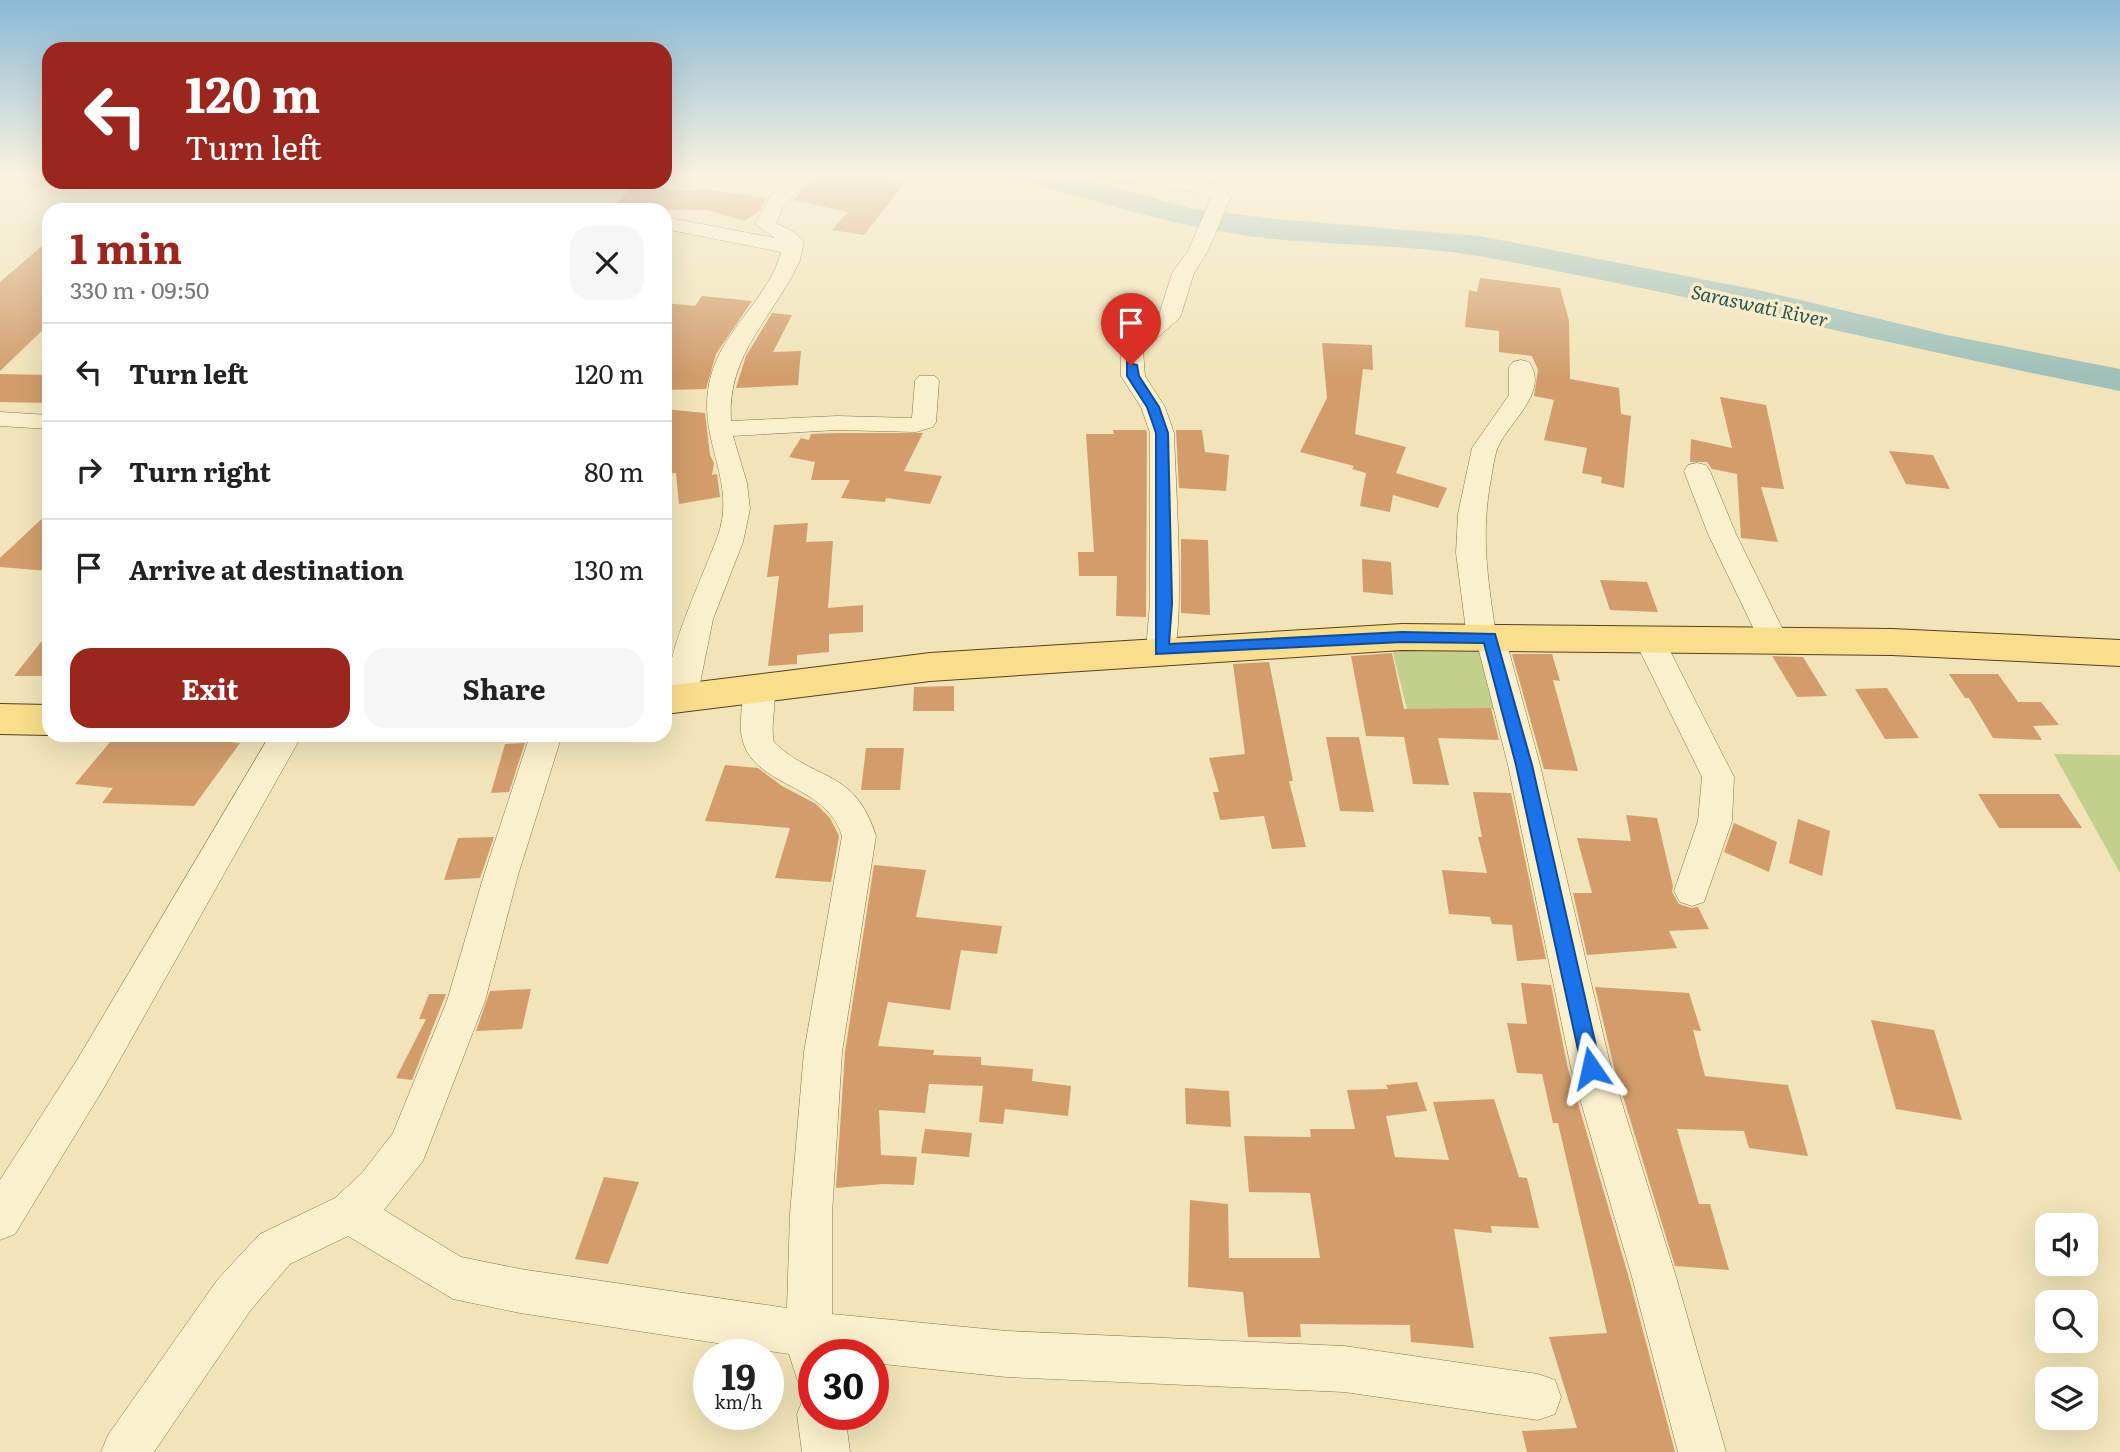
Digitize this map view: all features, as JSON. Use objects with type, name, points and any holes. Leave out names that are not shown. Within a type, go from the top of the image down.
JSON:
[{"type":"main road","points":[[673,699],[930,667],[1161,650],[1402,637],[1773,640],[2120,653]]},
{"type":"main road","points":[[0,719],[42,720]]},
{"type":"street","points":[[756,241],[793,248]]},
{"type":"street","points":[[673,699],[706,597],[733,530],[738,506],[720,429],[720,395],[724,371],[735,342],[787,267],[793,241]]},
{"type":"street","points":[[1161,650],[1164,603],[1162,433],[1153,407],[1133,376],[1132,350],[1137,341],[1170,317],[1183,273],[1202,241]]},
{"type":"street","points":[[1521,368],[1521,395],[1485,448],[1471,514],[1470,553],[1486,637],[1524,765],[1591,1068],[1647,1253],[1702,1452]]},
{"type":"street","points":[[720,429],[837,423],[920,424],[923,422],[927,381]]},
{"type":"street","points":[[0,419],[42,422]]},
{"type":"street","points":[[1697,471],[1722,534],[1773,640]]},
{"type":"street","points":[[1649,639],[1718,777],[1721,797],[1692,891]]},
{"type":"street","points":[[760,688],[756,724],[759,744],[768,757],[834,794],[852,813],[859,836],[823,1052],[811,1213],[811,1339]]},
{"type":"street","points":[[0,1219],[91,1073],[282,742]]},
{"type":"street","points":[[125,1452],[234,1295],[275,1249],[350,1213],[377,1188],[408,1147],[466,1001],[501,875],[544,742]]},
{"type":"street","points":[[350,1213],[453,1277],[798,1347]]},
{"type":"street","points":[[889,1352],[1007,1354],[1344,1369],[1538,1396]]},
{"type":"street","points":[[823,1430],[826,1452]]},
{"type":"green space","points":[[1500,640],[1524,709],[1407,709],[1390,641]]},
{"type":"green space","points":[[2054,754],[2120,755],[2120,873]]},
{"type":"building","points":[[42,246],[42,331],[0,371],[0,282]]},
{"type":"building","points":[[1480,278],[1560,288],[1569,321],[1570,379],[1619,388],[1621,414],[1631,416],[1624,488],[1601,483],[1602,477],[1582,473],[1587,448],[1544,440],[1554,400],[1534,396],[1538,370],[1532,356],[1499,352],[1499,331],[1465,327],[1469,290],[1477,292]]},
{"type":"building","points":[[702,296],[752,301],[716,354],[706,389],[672,390],[672,304],[695,306]]},
{"type":"building","points":[[772,313],[792,315],[773,352],[801,351],[798,385],[736,388],[746,356]]},
{"type":"building","points":[[1322,343],[1372,345],[1373,370],[1363,369],[1355,434],[1406,447],[1396,473],[1447,488],[1438,508],[1393,495],[1390,512],[1360,506],[1366,473],[1352,469],[1354,466],[1300,452],[1327,398]]},
{"type":"building","points":[[0,374],[42,375],[42,403],[0,402]]},
{"type":"building","points":[[1720,397],[1766,405],[1784,489],[1761,487],[1778,542],[1741,538],[1737,474],[1712,469],[1707,462],[1690,462],[1691,439],[1732,448]]},
{"type":"building","points":[[672,410],[705,413],[710,455],[714,463],[712,475],[717,474],[720,497],[679,504],[676,473],[672,473]]},
{"type":"building","points":[[1113,430],[1146,430],[1147,433],[1146,617],[1116,616],[1117,576],[1079,576],[1078,552],[1094,552],[1086,434],[1114,434]]},
{"type":"building","points":[[1176,430],[1202,430],[1205,452],[1229,455],[1226,491],[1179,488]]},
{"type":"building","points":[[923,433],[904,471],[942,476],[930,504],[886,498],[885,502],[841,498],[850,480],[811,480],[815,462],[789,457],[801,438],[809,440],[811,434]]},
{"type":"building","points":[[1889,451],[1933,455],[1950,489],[1906,484]]},
{"type":"building","points":[[42,519],[42,570],[0,567],[0,558]]},
{"type":"building","points":[[808,523],[806,542],[833,541],[828,608],[863,605],[863,632],[829,634],[829,652],[797,655],[797,664],[768,666],[779,576],[767,577],[774,525]]},
{"type":"building","points":[[1181,539],[1208,540],[1210,615],[1181,613]]},
{"type":"building","points":[[1362,559],[1391,562],[1393,595],[1363,592]]},
{"type":"building","points":[[1600,580],[1647,582],[1658,612],[1610,610]]},
{"type":"building","points":[[42,641],[42,676],[14,676]]},
{"type":"building","points":[[1392,653],[1404,709],[1491,708],[1499,740],[1438,738],[1449,785],[1413,784],[1404,737],[1366,736],[1351,656]]},
{"type":"building","points":[[1512,654],[1552,654],[1560,681],[1553,680],[1578,771],[1544,769]]},
{"type":"building","points":[[1772,656],[1803,657],[1827,696],[1797,697]]},
{"type":"building","points":[[1269,662],[1293,781],[1289,781],[1306,847],[1272,849],[1264,816],[1220,820],[1213,792],[1219,792],[1209,758],[1245,754],[1233,664]]},
{"type":"building","points":[[1949,674],[1998,674],[2018,702],[2041,702],[2059,725],[2033,726],[2042,740],[1993,738],[1969,698],[1965,698]]},
{"type":"building","points":[[954,686],[954,711],[913,711],[914,687]]},
{"type":"building","points":[[1887,688],[1919,738],[1885,739],[1855,689]]},
{"type":"building","points":[[1326,737],[1359,737],[1374,812],[1340,811]]},
{"type":"building","points":[[110,742],[240,743],[194,806],[102,803],[113,788],[75,784]]},
{"type":"building","points":[[525,743],[509,792],[491,793],[505,744]]},
{"type":"building","points":[[866,748],[904,748],[900,790],[861,790]]},
{"type":"building","points":[[725,765],[758,768],[782,786],[816,804],[830,818],[839,836],[831,882],[775,878],[790,828],[705,821]]},
{"type":"building","points":[[1473,792],[1511,793],[1546,959],[1517,961],[1512,925],[1492,924],[1490,917],[1449,914],[1442,870],[1487,873],[1478,837],[1482,837]]},
{"type":"building","points":[[1978,794],[2059,794],[2082,828],[1999,828]]},
{"type":"building","points":[[1626,815],[1657,818],[1673,886],[1672,892],[1679,904],[1698,907],[1709,929],[1669,931],[1677,948],[1587,955],[1573,893],[1592,893],[1577,838],[1631,841]]},
{"type":"building","points":[[1798,819],[1830,831],[1822,876],[1789,863]]},
{"type":"building","points":[[1734,823],[1777,842],[1769,872],[1724,852]]},
{"type":"building","points":[[494,837],[480,878],[444,880],[458,838]]},
{"type":"building","points":[[874,865],[926,870],[916,917],[1002,926],[997,954],[961,950],[950,1010],[888,1002],[878,1046],[934,1050],[933,1055],[981,1057],[981,1065],[1033,1069],[1032,1081],[1071,1086],[1068,1116],[1005,1109],[1003,1124],[979,1122],[983,1086],[929,1084],[925,1113],[879,1110],[881,1155],[917,1157],[914,1185],[883,1184],[836,1188],[845,1052]]},
{"type":"building","points":[[1521,983],[1551,985],[1568,1069],[1629,1278],[1675,1452],[1527,1452],[1522,1431],[1577,1428],[1549,1337],[1607,1333],[1558,1123],[1553,1123],[1542,1074],[1517,1073],[1507,1023],[1527,1024]]},
{"type":"building","points":[[1595,987],[1689,993],[1701,1031],[1693,1030],[1705,1076],[1788,1085],[1808,1156],[1749,1148],[1744,1131],[1677,1129],[1699,1204],[1710,1204],[1729,1270],[1675,1266],[1614,1067]]},
{"type":"building","points":[[531,989],[522,1029],[476,1031],[490,991]]},
{"type":"building","points":[[429,994],[446,994],[412,1080],[396,1078],[426,1019],[419,1019]]},
{"type":"building","points":[[1871,1020],[1934,1030],[1962,1120],[1896,1109]]},
{"type":"building","points":[[1417,1082],[1427,1111],[1386,1116],[1395,1157],[1449,1160],[1433,1102],[1494,1099],[1519,1177],[1527,1178],[1539,1228],[1491,1226],[1492,1233],[1454,1229],[1474,1348],[1411,1342],[1410,1325],[1300,1324],[1301,1337],[1248,1337],[1243,1292],[1188,1287],[1190,1200],[1228,1204],[1229,1258],[1320,1258],[1310,1193],[1249,1192],[1244,1136],[1311,1137],[1310,1129],[1355,1129],[1347,1090],[1388,1089],[1386,1085]]},
{"type":"building","points":[[1185,1088],[1229,1091],[1231,1127],[1186,1124]]},
{"type":"building","points":[[925,1129],[972,1133],[969,1157],[921,1153]]},
{"type":"building","points":[[604,1177],[639,1182],[608,1264],[575,1259]]},
{"type":"waterway","name":"Saraswati River","points":[[1417,241],[1480,246],[1758,301],[1947,346],[2120,380]]},
{"type":"route","points":[[1131,365],[1133,376],[1153,407],[1162,433],[1164,603],[1161,650],[1348,639],[1490,637],[1524,765],[1576,988],[1591,1068]]}]
